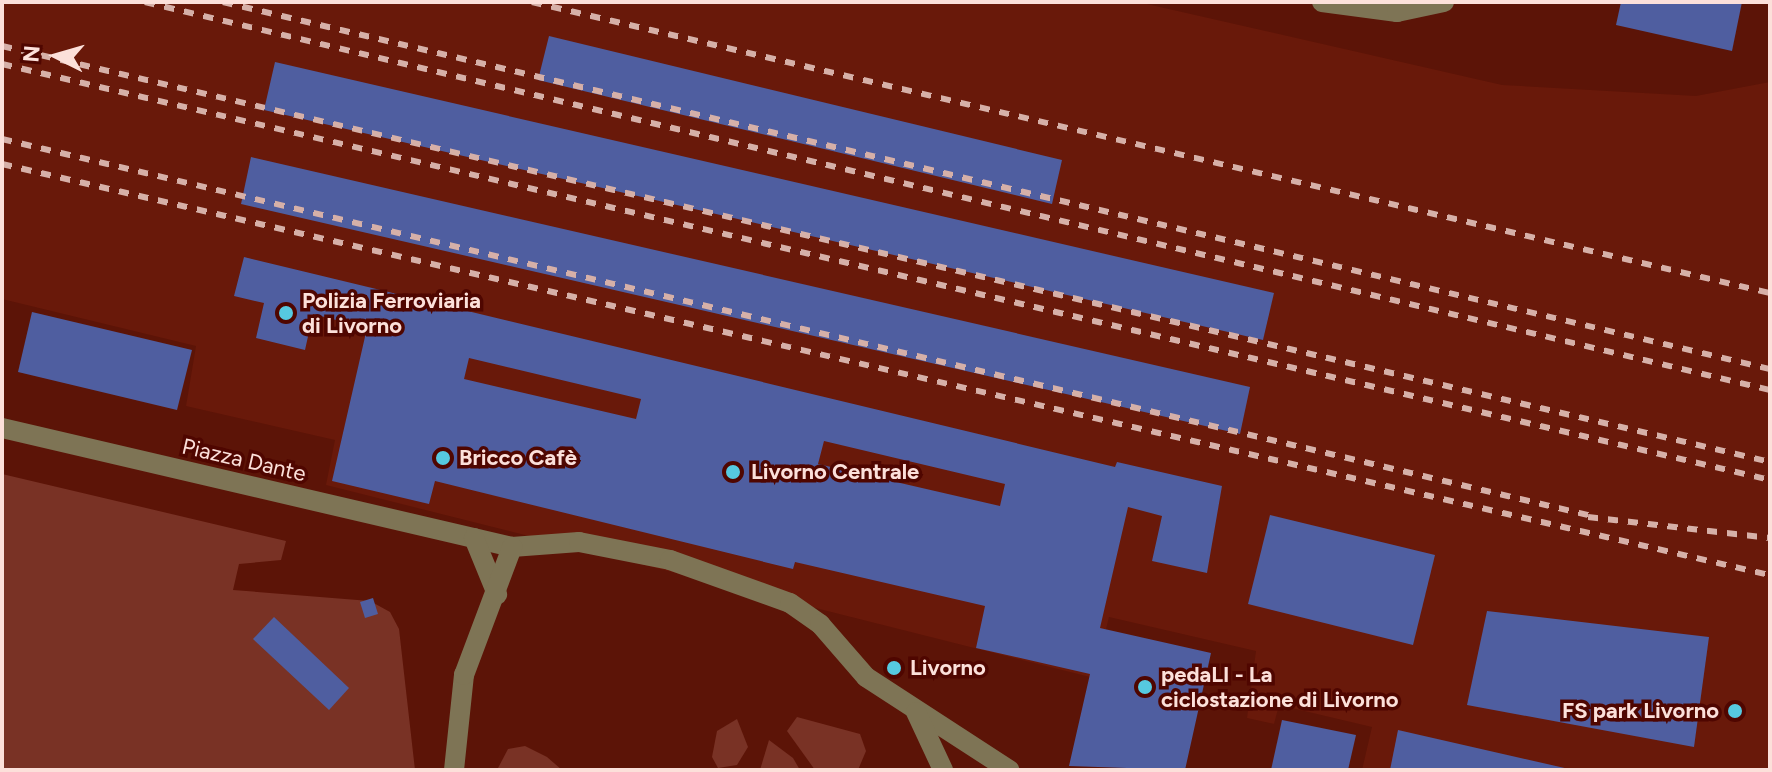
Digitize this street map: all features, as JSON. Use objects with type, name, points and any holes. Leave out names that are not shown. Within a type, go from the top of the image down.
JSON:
[{"type":"street","points":[[1322,2],[1388,12],[1444,2]]},
{"type":"street","name":"Piazza Dante","points":[[2,428],[512,547],[579,542],[670,560],[790,603],[820,624],[866,677],[1009,770]]},
{"type":"street","points":[[474,538],[497,594]]},
{"type":"street","points":[[454,770],[464,675],[497,594],[512,547]]},
{"type":"street","points":[[911,705],[943,770]]},
{"type":"shaded area","points":[[2,2],[1138,2],[1502,85],[1696,96],[1770,82],[1770,770],[1362,770],[1372,727],[1279,705],[1274,724],[1247,718],[1256,651],[1109,617],[1094,678],[326,485],[335,440],[186,406],[196,346],[2,299]]},
{"type":"shaded area","points":[[2,474],[286,541],[281,560],[239,564],[233,590],[370,601],[390,612],[399,629],[415,770],[2,770]]},
{"type":"shaded area","points":[[797,717],[860,734],[866,751],[858,770],[815,770],[787,731]]},
{"type":"shaded area","points":[[737,719],[748,747],[737,765],[718,768],[712,757],[717,731]]},
{"type":"shaded area","points":[[769,740],[793,758],[800,770],[760,770]]},
{"type":"shaded area","points":[[525,746],[547,757],[562,770],[497,770],[508,749]]},
{"type":"building","points":[[1621,2],[1742,2],[1732,51],[1616,25]]},
{"type":"building","points":[[549,36],[1062,160],[1052,204],[538,80]]},
{"type":"building","points":[[275,62],[1274,293],[1263,340],[264,110]]},
{"type":"building","points":[[251,157],[1250,387],[1240,434],[241,204]]},
{"type":"building","name":"Livorno Centrale","points":[[244,257],[1115,467],[1117,462],[1222,486],[1207,573],[1152,561],[1162,516],[1128,507],[1100,628],[1211,653],[1185,770],[1069,766],[1090,674],[976,648],[985,606],[795,562],[793,569],[435,481],[429,504],[332,481],[367,328],[313,314],[305,350],[256,338],[264,303],[234,296]],"holes":[[[469,358],[641,399],[636,419],[464,379]],[[824,441],[1005,484],[1000,506],[818,464]]]},
{"type":"building","points":[[32,312],[192,350],[177,410],[18,372]]},
{"type":"building","points":[[1270,515],[1435,555],[1413,645],[1248,604]]},
{"type":"building","points":[[373,598],[378,614],[365,618],[360,602]]},
{"type":"building","points":[[1487,611],[1709,637],[1694,747],[1467,705]]},
{"type":"building","points":[[274,617],[349,688],[329,710],[253,639]]},
{"type":"building","points":[[1282,720],[1356,735],[1348,770],[1271,770]]},
{"type":"building","points":[[1398,730],[1569,769],[1390,770]]},
{"type":"railway","points":[[145,2],[1770,390]]},
{"type":"railway","points":[[223,2],[1770,369]]},
{"type":"railway","points":[[532,2],[1770,293]]},
{"type":"railway","points":[[2,46],[1770,462]]},
{"type":"railway","points":[[2,64],[1770,480]]},
{"type":"railway","points":[[2,139],[1596,517]]},
{"type":"railway","points":[[2,164],[1770,575]]},
{"type":"railway","points":[[1588,517],[1770,538]]},
{"type":"place","name":"Polizia Ferroviaria di Livorno","points":[[286,313]]},
{"type":"place","name":"Bricco Cafè","points":[[443,458]]},
{"type":"place","name":"Livorno Centrale","points":[[733,472]]},
{"type":"place","name":"Livorno","points":[[894,668]]},
{"type":"place","name":"pedaLI - La ciclostazione di Livorno","points":[[1145,687]]},
{"type":"place","name":"FS park Livorno","points":[[1735,711]]}]
